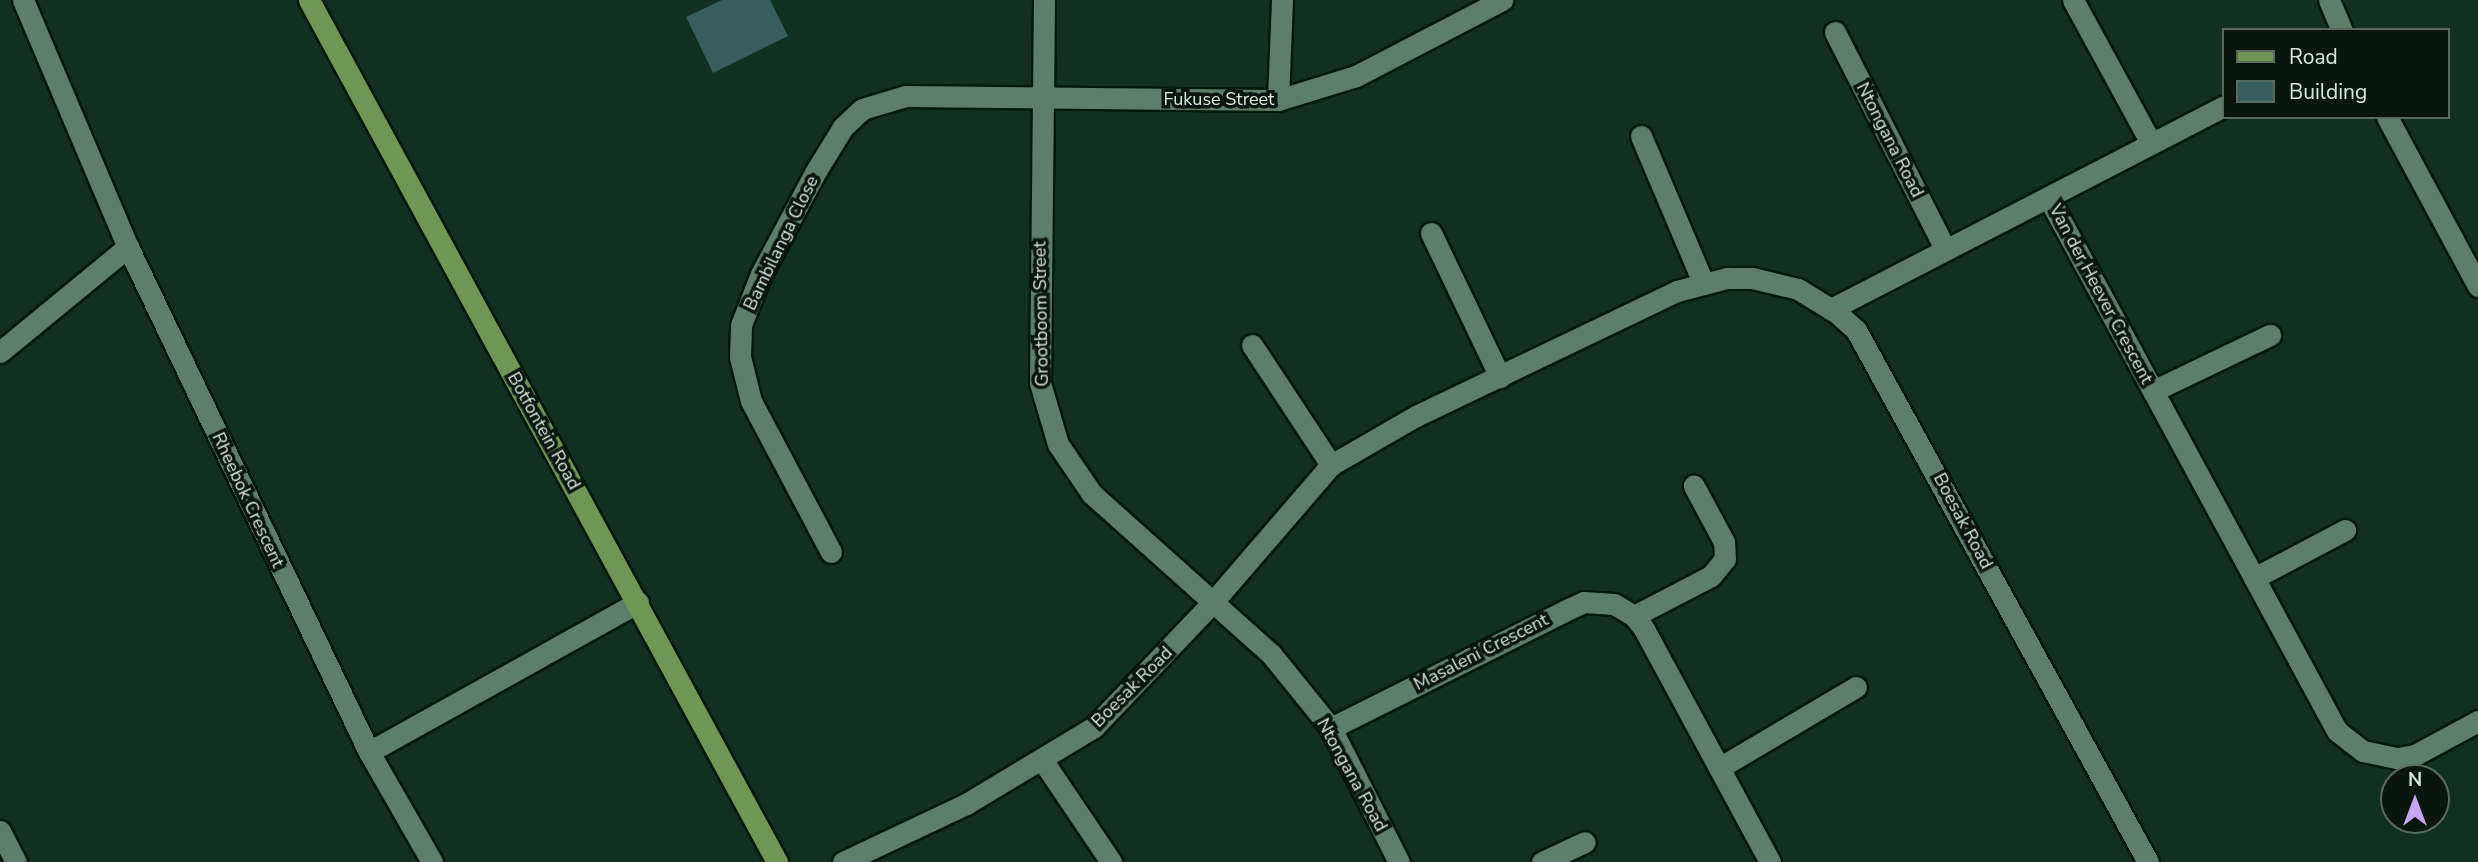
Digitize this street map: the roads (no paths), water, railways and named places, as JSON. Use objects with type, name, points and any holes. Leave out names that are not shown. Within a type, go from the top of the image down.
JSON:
[{"type":"main road","name":"Botfontein Road","points":[[309,0],[777,862]]},
{"type":"street","name":"Rheebok Crescent","points":[[23,0],[128,247],[369,752],[432,862]]},
{"type":"street","name":"Grootboom Street","points":[[1044,0],[1040,96],[1040,383],[1046,414],[1058,444],[1092,495],[1213,601]]},
{"type":"street","points":[[1278,100],[1282,0]]},
{"type":"street","name":"Fukuse Street","points":[[1040,96],[1278,100],[1356,76],[1502,0]]},
{"type":"street","points":[[2073,0],[2151,144]]},
{"type":"street","points":[[2329,0],[2341,28]]},
{"type":"street","name":"Ntongana Road","points":[[1835,32],[1945,249]]},
{"type":"street","name":"Bambilanga Close","points":[[831,552],[751,401],[743,368],[741,325],[761,274],[843,127],[862,109],[906,96],[1040,96]]},
{"type":"street","points":[[1831,309],[2222,107]]},
{"type":"street","points":[[2388,119],[2478,286]]},
{"type":"street","points":[[1641,136],[1703,282]]},
{"type":"street","name":"Van der Heever Crescent","points":[[2048,197],[2337,731],[2349,743],[2378,756],[2406,756],[2478,721]]},
{"type":"street","points":[[1431,233],[1500,377]]},
{"type":"street","points":[[0,352],[128,247]]},
{"type":"street","name":"Boesak Road","points":[[843,862],[1043,761],[1094,726],[1213,601],[1331,465],[1416,416],[1677,290],[1703,282],[1752,278],[1776,282],[1831,309],[1856,330],[1871,351],[2148,862]]},
{"type":"street","name":"Van der Heever Crescent","points":[[2153,391],[2270,335]]},
{"type":"street","points":[[1252,345],[1331,465]]},
{"type":"street","points":[[1694,486],[1724,542],[1725,559],[1711,576],[1634,616],[1770,862]]},
{"type":"street","points":[[2255,578],[2345,530]]},
{"type":"street","name":"Ntongana Road","points":[[1213,601],[1271,654],[1331,728],[1399,862]]},
{"type":"street","points":[[369,752],[638,602]]},
{"type":"street","name":"Masaleni Crescent","points":[[1331,728],[1584,602],[1614,604],[1634,616]]},
{"type":"street","points":[[1719,768],[1856,687]]},
{"type":"street","points":[[1043,761],[1111,862]]},
{"type":"street","points":[[0,831],[16,862]]},
{"type":"street","points":[[1542,862],[1586,842]]}]
